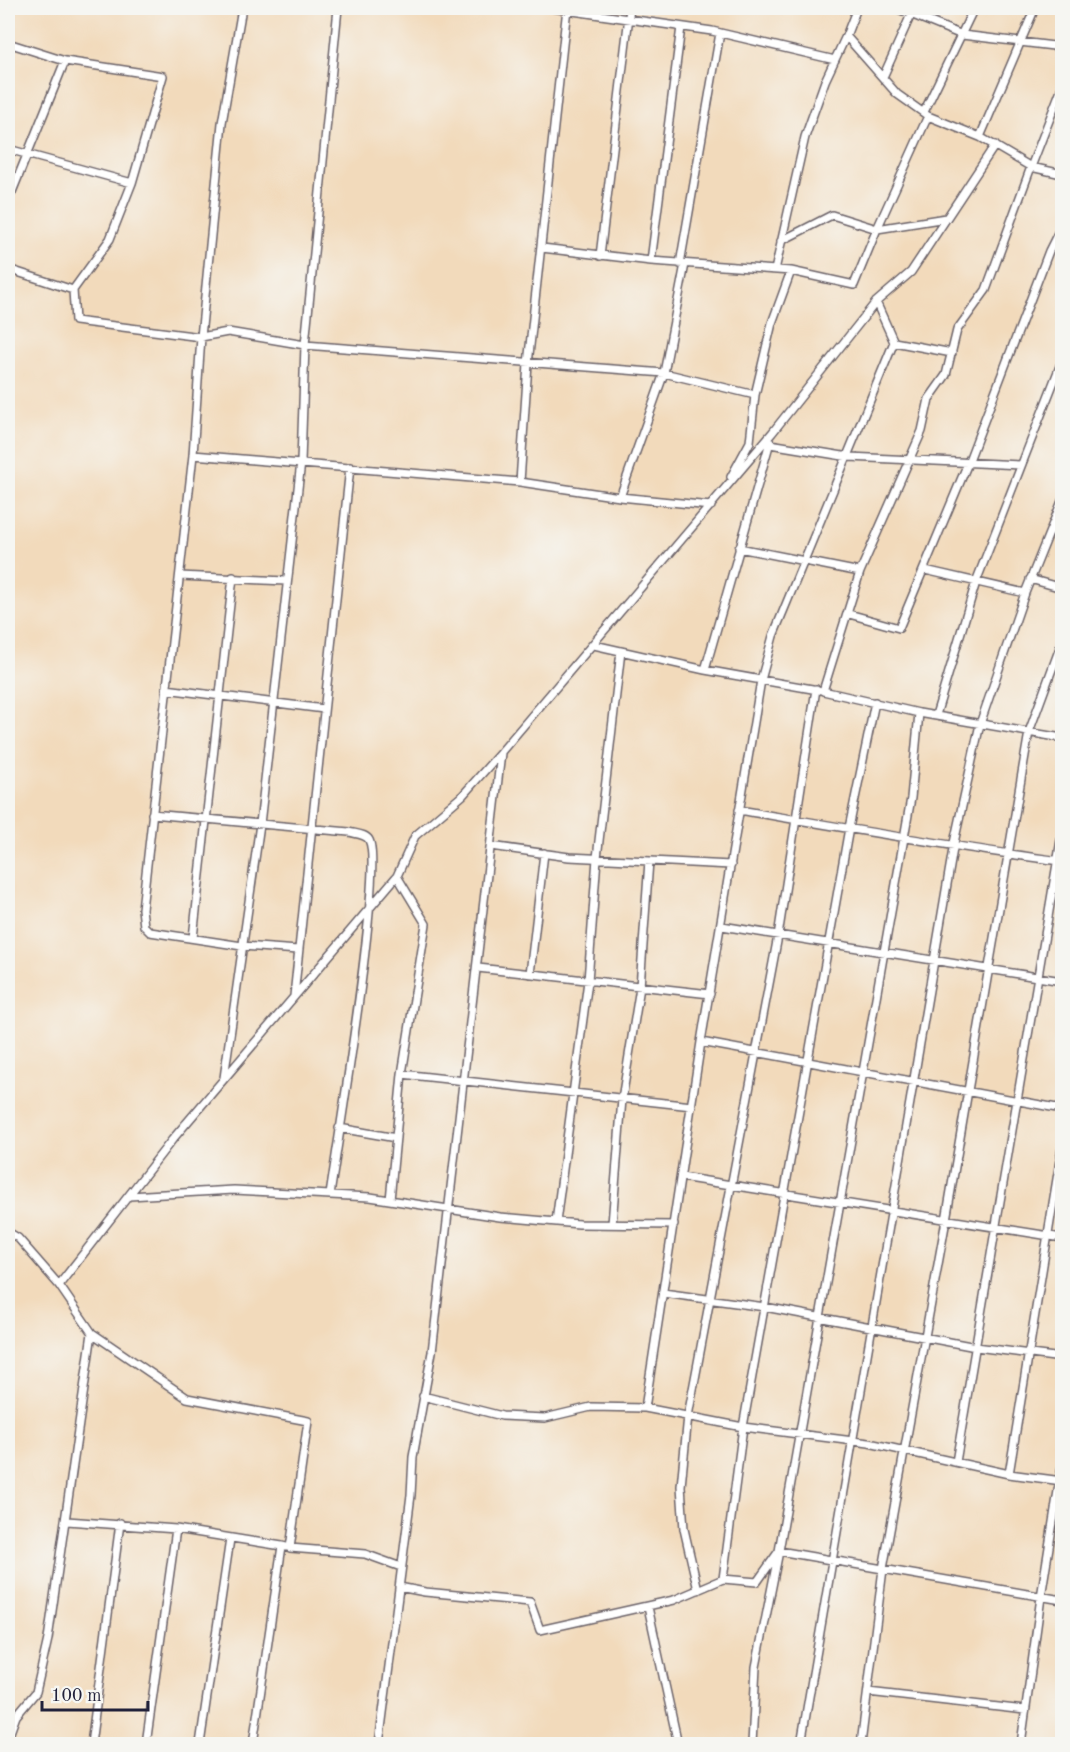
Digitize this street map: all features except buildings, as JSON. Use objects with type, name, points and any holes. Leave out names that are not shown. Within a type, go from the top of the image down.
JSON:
[{"type":"street","points":[[242,8],[222,123],[201,337],[193,455],[142,909],[144,926],[150,932],[242,946],[298,950]]},
{"type":"street","points":[[224,1078],[260,824],[272,702],[301,462],[305,345],[338,8]]},
{"type":"street","points":[[552,8],[567,8],[720,33],[835,60]]},
{"type":"street","points":[[520,482],[528,364],[567,8]]},
{"type":"street","points":[[600,256],[630,8]]},
{"type":"street","points":[[775,270],[805,137],[857,8]]},
{"type":"street","points":[[896,8],[913,11],[962,35],[1062,47]]},
{"type":"street","points":[[542,248],[682,264],[791,271],[854,285],[926,114],[974,8]]},
{"type":"street","points":[[980,137],[1035,8]]},
{"type":"street","points":[[883,77],[913,11]]},
{"type":"street","points":[[651,261],[681,27]]},
{"type":"street","points":[[620,497],[664,373],[720,33]]},
{"type":"street","points":[[846,36],[897,94],[926,114],[980,137],[1031,167],[1062,174]]},
{"type":"street","points":[[8,43],[64,61],[163,76],[132,183],[110,239],[73,290],[75,321],[201,337],[228,332],[305,345],[664,373],[755,395]]},
{"type":"street","points":[[12,192],[64,61]]},
{"type":"street","points":[[698,1590],[684,1529],[681,1486],[688,1416],[757,1053],[778,936],[795,819],[820,690],[849,614],[860,572],[922,431],[929,399],[945,375],[957,330],[986,290],[993,274],[1062,87]]},
{"type":"street","points":[[60,1286],[224,1078],[397,876],[415,836],[463,795],[501,752],[723,492],[876,302],[912,272],[995,145]]},
{"type":"street","points":[[8,149],[132,183]]},
{"type":"street","points":[[781,241],[832,214],[877,228],[946,218]]},
{"type":"street","points":[[849,614],[899,628],[925,570],[1049,251],[1062,225]]},
{"type":"street","points":[[8,268],[73,290]]},
{"type":"street","points":[[723,492],[750,442],[755,395],[772,323],[791,271]]},
{"type":"street","points":[[645,1408],[760,680],[773,636],[849,457],[894,342],[876,302]]},
{"type":"street","points":[[894,342],[952,353]]},
{"type":"street","points":[[936,715],[976,582],[1062,361]]},
{"type":"street","points":[[705,670],[772,433]]},
{"type":"street","points":[[770,444],[849,457],[1022,465]]},
{"type":"street","points":[[193,455],[350,466],[520,482],[620,497],[711,506]]},
{"type":"street","points":[[294,996],[350,466]]},
{"type":"street","points":[[801,1744],[954,843],[980,724],[1030,579],[1062,501]]},
{"type":"street","points":[[739,548],[860,572]]},
{"type":"street","points":[[925,570],[1025,593]]},
{"type":"street","points":[[180,576],[286,581]]},
{"type":"street","points":[[193,938],[233,577]]},
{"type":"street","points":[[1030,579],[1062,588]]},
{"type":"street","points":[[861,1744],[883,1569],[946,1220],[1029,732],[1062,642]]},
{"type":"street","points":[[594,645],[705,670],[820,690],[919,712],[1062,738]]},
{"type":"street","points":[[556,1221],[588,981],[597,858],[621,651]]},
{"type":"street","points":[[166,689],[324,709]]},
{"type":"street","points":[[723,1579],[743,1427],[849,828],[875,702]]},
{"type":"street","points":[[752,1744],[756,1667],[800,1434],[910,798],[919,712]]},
{"type":"street","points":[[379,1744],[411,1495],[413,1456],[432,1352],[478,968],[501,752]]},
{"type":"street","points":[[739,810],[1060,861]]},
{"type":"street","points":[[152,814],[349,832],[364,835],[369,840],[373,857],[370,906],[330,1195]]},
{"type":"street","points":[[956,1462],[994,1228],[1060,861],[1062,834]]},
{"type":"street","points":[[491,846],[597,858],[731,865]]},
{"type":"street","points":[[530,974],[544,853]]},
{"type":"street","points":[[612,1224],[622,1099],[640,987],[649,861]]},
{"type":"street","points":[[390,1200],[402,1074],[426,924],[397,876]]},
{"type":"street","points":[[722,926],[1062,981]]},
{"type":"street","points":[[478,968],[710,994]]},
{"type":"street","points":[[701,1042],[1062,1109]]},
{"type":"street","points":[[402,1074],[692,1106]]},
{"type":"street","points":[[339,1128],[396,1138]]},
{"type":"street","points":[[1009,1474],[1062,1148]]},
{"type":"street","points":[[681,1177],[1062,1238]]},
{"type":"street","points":[[129,1196],[234,1190],[330,1195],[390,1200],[556,1221],[674,1225]]},
{"type":"street","points":[[8,1232],[18,1238],[60,1286],[92,1333],[187,1398],[308,1421],[253,1744]]},
{"type":"street","points":[[663,1293],[765,1307],[976,1347],[1062,1358]]},
{"type":"street","points":[[8,1738],[16,1716],[36,1692],[48,1639],[54,1584],[67,1521],[74,1440],[92,1333]]},
{"type":"street","points":[[423,1396],[502,1416],[545,1418],[591,1407],[645,1408],[743,1427],[852,1440],[1009,1474],[1061,1480]]},
{"type":"street","points":[[1021,1744],[1062,1466]]},
{"type":"street","points":[[67,1521],[120,1523],[176,1529],[286,1547],[365,1554],[401,1568]]},
{"type":"street","points":[[91,1744],[120,1523]]},
{"type":"street","points":[[146,1744],[176,1529]]},
{"type":"street","points":[[200,1744],[230,1539]]},
{"type":"street","points":[[399,1587],[436,1594],[530,1602],[540,1630],[674,1600],[723,1579],[757,1582],[779,1551]]},
{"type":"street","points":[[779,1551],[1062,1600]]},
{"type":"street","points":[[648,1607],[678,1744]]},
{"type":"street","points":[[868,1692],[1025,1710]]}]
